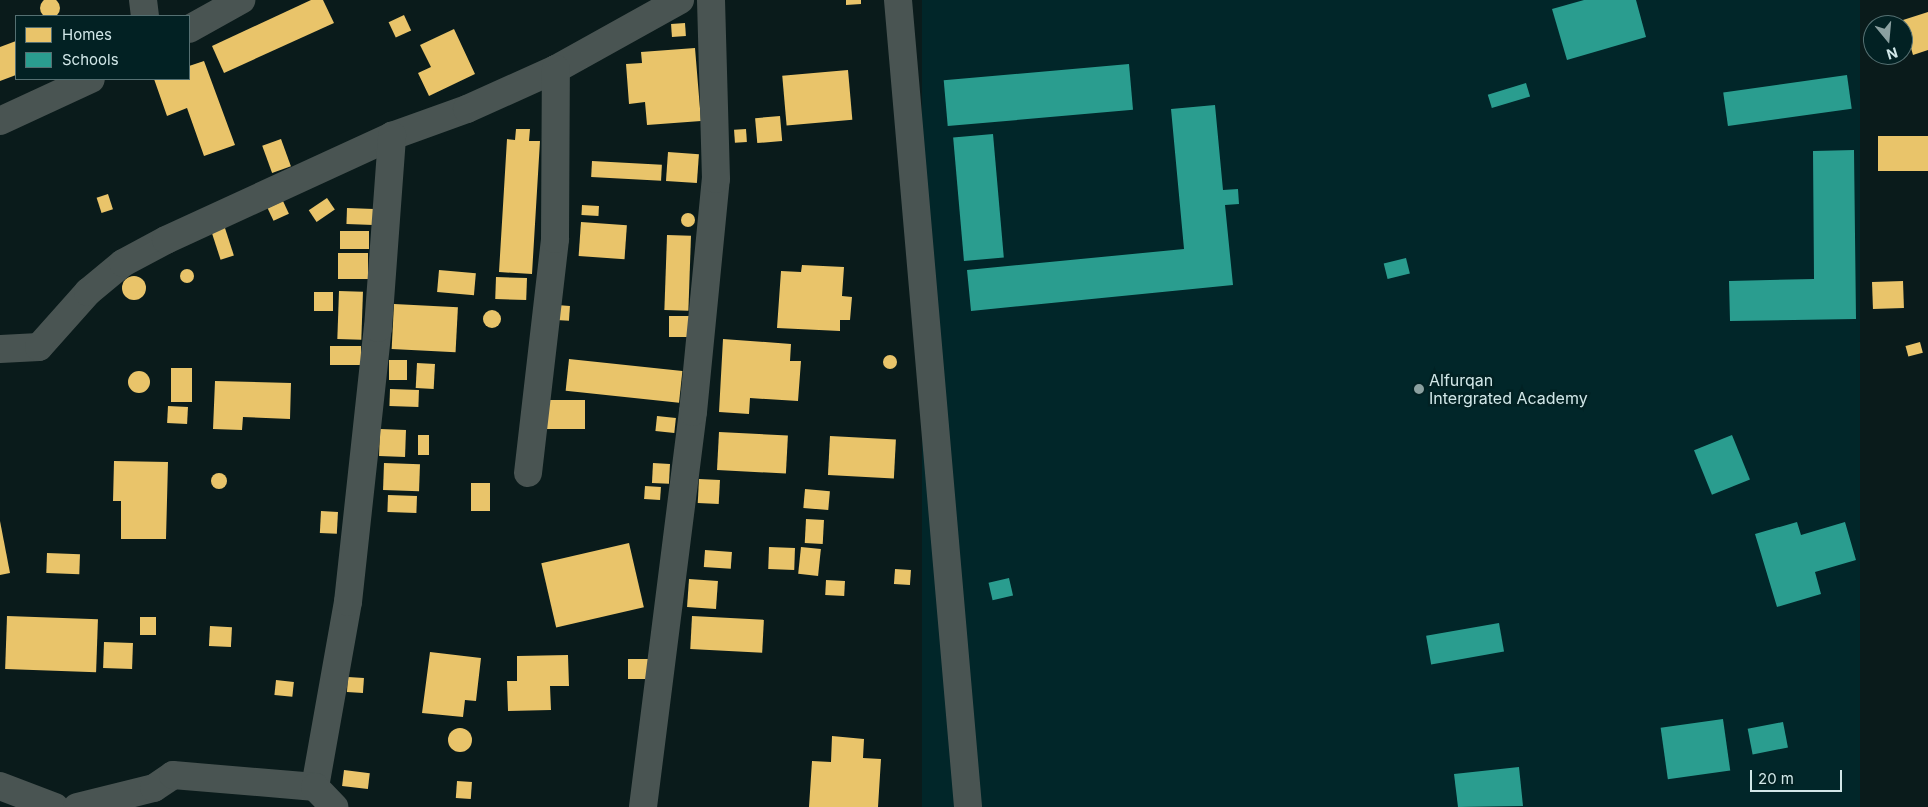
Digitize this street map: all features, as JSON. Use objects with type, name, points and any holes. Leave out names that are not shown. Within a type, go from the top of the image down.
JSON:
[{"type":"street","points":[[143,0],[145,15]]},
{"type":"street","points":[[190,28],[241,0]]},
{"type":"street","points":[[0,349],[39,347],[88,292],[123,263],[392,136],[467,109],[556,69],[680,0]]},
{"type":"street","points":[[643,807],[693,412],[716,179],[711,0]]},
{"type":"street","points":[[898,0],[968,807]]},
{"type":"street","points":[[528,473],[555,239],[556,69]]},
{"type":"street","points":[[0,121],[89,80]]},
{"type":"street","points":[[315,787],[348,602],[378,328],[392,136]]},
{"type":"street","points":[[76,807],[154,788],[173,775],[315,787],[334,807]]},
{"type":"street","points":[[0,786],[55,807]]},
{"type":"shaded area","name":"Alfurqan Intergrated Academy","points":[[922,0],[1860,0],[1860,807],[922,807]]},
{"type":"building: Homes","points":[[46,-1],[54,-1],[60,8],[57,15],[43,15],[41,12],[41,4]]},
{"type":"building: Homes","points":[[311,0],[323,0],[334,23],[224,73],[212,46]]},
{"type":"building: Homes","points":[[846,0],[861,0],[861,4],[846,5]]},
{"type":"building: Homes","points":[[1928,12],[1928,50],[1913,55],[1913,17]]},
{"type":"building: Homes","points":[[404,15],[411,30],[396,38],[389,22]]},
{"type":"building: Homes","points":[[685,23],[686,36],[672,37],[671,24]]},
{"type":"building: Homes","points":[[454,29],[475,74],[429,96],[418,73],[431,67],[420,45]]},
{"type":"building: Homes","points":[[15,41],[15,75],[0,81],[0,47]]},
{"type":"building: Homes","points":[[695,48],[701,121],[647,125],[645,102],[629,104],[626,64],[642,63],[641,52]]},
{"type":"building: Homes","points":[[204,61],[235,145],[204,156],[187,108],[167,116],[154,80],[190,80],[190,66]]},
{"type":"building: Homes","points":[[848,70],[852,120],[787,126],[782,76]]},
{"type":"building: Homes","points":[[780,116],[782,141],[757,143],[755,118]]},
{"type":"building: Homes","points":[[516,129],[530,129],[529,141],[540,141],[532,274],[499,272],[507,139],[515,140]]},
{"type":"building: Homes","points":[[746,129],[747,142],[735,143],[734,130]]},
{"type":"building: Homes","points":[[1878,136],[1928,136],[1928,171],[1878,171]]},
{"type":"building: Homes","points":[[281,139],[291,166],[272,173],[262,146]]},
{"type":"building: Homes","points":[[668,152],[699,154],[697,183],[666,181]]},
{"type":"building: Homes","points":[[592,161],[662,165],[661,181],[591,177]]},
{"type":"building: Homes","points":[[108,194],[113,209],[102,213],[97,198]]},
{"type":"building: Homes","points":[[327,198],[335,210],[317,222],[309,210]]},
{"type":"building: Homes","points":[[283,201],[289,214],[274,221],[268,208]]},
{"type":"building: Homes","points":[[582,205],[599,206],[598,216],[581,215]]},
{"type":"building: Homes","points":[[347,208],[374,209],[373,225],[346,224]]},
{"type":"building: Homes","points":[[688,213],[693,215],[695,220],[693,225],[688,227],[683,225],[681,220],[683,215]]},
{"type":"building: Homes","points":[[581,222],[627,225],[625,259],[579,256]]},
{"type":"building: Homes","points":[[224,225],[234,255],[221,260],[211,229]]},
{"type":"building: Homes","points":[[340,231],[369,231],[369,249],[340,249]]},
{"type":"building: Homes","points":[[667,235],[691,236],[688,311],[664,310]]},
{"type":"building: Homes","points":[[338,253],[368,253],[368,279],[338,279]]},
{"type":"building: Homes","points":[[802,265],[844,267],[842,296],[852,297],[850,320],[840,320],[840,331],[777,328],[781,271],[801,272]]},
{"type":"building: Homes","points":[[187,269],[192,271],[194,276],[192,281],[187,283],[182,281],[180,276],[182,271]]},
{"type":"building: Homes","points":[[439,270],[476,273],[474,295],[437,292]]},
{"type":"building: Homes","points":[[134,276],[142,280],[146,288],[142,296],[134,300],[126,296],[122,288],[126,280]]},
{"type":"building: Homes","points":[[496,277],[527,278],[526,300],[495,299]]},
{"type":"building: Homes","points":[[1903,281],[1904,308],[1873,309],[1872,282]]},
{"type":"building: Homes","points":[[339,291],[363,292],[361,340],[337,339]]},
{"type":"building: Homes","points":[[314,292],[333,292],[333,311],[314,311]]},
{"type":"building: Homes","points":[[394,304],[458,307],[456,352],[392,349]]},
{"type":"building: Homes","points":[[557,305],[570,306],[569,321],[556,320]]},
{"type":"building: Homes","points":[[492,310],[498,313],[501,319],[498,325],[492,328],[486,325],[483,319],[486,313]]},
{"type":"building: Homes","points":[[669,316],[689,316],[689,337],[669,337]]},
{"type":"building: Homes","points":[[723,339],[791,344],[790,361],[801,361],[798,401],[750,398],[749,414],[719,412]]},
{"type":"building: Homes","points":[[1920,342],[1923,353],[1908,357],[1906,346]]},
{"type":"building: Homes","points":[[330,346],[361,346],[361,365],[330,365]]},
{"type":"building: Homes","points":[[890,355],[895,357],[897,362],[895,367],[890,369],[885,367],[883,362],[885,357]]},
{"type":"building: Homes","points":[[569,359],[682,371],[679,403],[566,391]]},
{"type":"building: Homes","points":[[389,360],[407,360],[407,380],[389,380]]},
{"type":"building: Homes","points":[[417,363],[435,364],[434,389],[416,388]]},
{"type":"building: Homes","points":[[171,368],[192,368],[192,402],[171,402]]},
{"type":"building: Homes","points":[[139,371],[147,374],[150,382],[147,390],[139,393],[131,390],[128,382],[131,374]]},
{"type":"building: Homes","points":[[215,381],[291,383],[290,419],[243,417],[242,430],[213,429]]},
{"type":"building: Homes","points":[[390,389],[419,390],[418,407],[389,406]]},
{"type":"building: Homes","points":[[540,400],[585,400],[585,429],[540,429]]},
{"type":"building: Homes","points":[[168,406],[188,407],[187,424],[167,423]]},
{"type":"building: Homes","points":[[657,416],[676,418],[674,433],[655,431]]},
{"type":"building: Homes","points":[[380,429],[406,430],[405,457],[379,456]]},
{"type":"building: Homes","points":[[719,432],[788,436],[786,474],[717,470]]},
{"type":"building: Homes","points":[[418,435],[429,435],[429,455],[418,455]]},
{"type":"building: Homes","points":[[830,436],[896,439],[894,478],[828,475]]},
{"type":"building: Homes","points":[[114,461],[168,462],[166,539],[121,539],[121,501],[113,501]]},
{"type":"building: Homes","points":[[384,463],[420,464],[419,491],[383,490]]},
{"type":"building: Homes","points":[[653,463],[670,464],[669,484],[652,483]]},
{"type":"building: Homes","points":[[219,473],[225,475],[227,481],[225,487],[219,489],[213,487],[211,481],[213,475]]},
{"type":"building: Homes","points":[[699,479],[720,480],[719,504],[698,503]]},
{"type":"building: Homes","points":[[471,483],[490,483],[490,511],[471,511]]},
{"type":"building: Homes","points":[[645,486],[661,487],[660,500],[644,499]]},
{"type":"building: Homes","points":[[805,489],[830,491],[828,510],[803,508]]},
{"type":"building: Homes","points":[[388,495],[417,496],[416,513],[387,512]]},
{"type":"building: Homes","points":[[321,511],[338,512],[337,534],[320,533]]},
{"type":"building: Homes","points":[[806,519],[824,520],[823,544],[805,543]]},
{"type":"building: Homes","points":[[0,521],[10,573],[0,575]]},
{"type":"building: Homes","points":[[629,543],[644,607],[556,628],[541,563]]},
{"type":"building: Homes","points":[[769,547],[795,548],[794,570],[768,569]]},
{"type":"building: Homes","points":[[801,547],[821,549],[818,576],[798,574]]},
{"type":"building: Homes","points":[[705,550],[732,552],[731,569],[704,567]]},
{"type":"building: Homes","points":[[47,553],[80,554],[79,574],[46,573]]},
{"type":"building: Homes","points":[[895,569],[911,570],[910,585],[894,584]]},
{"type":"building: Homes","points":[[689,579],[718,581],[716,609],[687,607]]},
{"type":"building: Homes","points":[[826,580],[845,581],[844,596],[825,595]]},
{"type":"building: Homes","points":[[7,616],[98,619],[96,672],[5,669]]},
{"type":"building: Homes","points":[[692,616],[764,620],[762,653],[690,649]]},
{"type":"building: Homes","points":[[140,617],[156,617],[156,635],[140,635]]},
{"type":"building: Homes","points":[[210,626],[232,627],[231,647],[209,646]]},
{"type":"building: Homes","points":[[104,642],[133,643],[132,669],[103,668]]},
{"type":"building: Homes","points":[[430,652],[481,658],[476,701],[465,700],[463,717],[422,713]]},
{"type":"building: Homes","points":[[568,655],[569,686],[550,686],[551,710],[508,711],[507,681],[517,681],[517,656]]},
{"type":"building: Homes","points":[[628,659],[648,659],[648,679],[628,679]]},
{"type":"building: Homes","points":[[348,677],[364,678],[363,693],[347,692]]},
{"type":"building: Homes","points":[[276,680],[294,682],[292,697],[274,695]]},
{"type":"building: Homes","points":[[460,728],[468,732],[472,740],[468,748],[460,752],[452,748],[448,740],[452,732]]},
{"type":"building: Homes","points":[[832,736],[864,739],[863,758],[881,759],[878,807],[809,807],[812,761],[831,762]]},
{"type":"building: Homes","points":[[344,770],[370,773],[368,789],[342,786]]},
{"type":"building: Homes","points":[[457,781],[472,782],[471,799],[456,798]]},
{"type":"building: Schools","points":[[1584,0],[1636,0],[1646,37],[1567,60],[1552,9]]},
{"type":"building: Schools","points":[[1129,64],[1133,110],[948,126],[944,80]]},
{"type":"building: Schools","points":[[1847,75],[1852,109],[1728,126],[1723,92]]},
{"type":"building: Schools","points":[[1526,83],[1530,96],[1492,108],[1488,95]]},
{"type":"building: Schools","points":[[1215,105],[1223,190],[1238,189],[1239,204],[1225,205],[1233,285],[971,311],[967,270],[1184,249],[1171,109]]},
{"type":"building: Schools","points":[[993,134],[1004,258],[964,261],[953,137]]},
{"type":"building: Schools","points":[[1854,150],[1856,319],[1730,321],[1729,281],[1814,279],[1813,151]]},
{"type":"building: Schools","points":[[1406,258],[1410,274],[1388,279],[1384,264]]},
{"type":"building: Schools","points":[[1732,435],[1750,480],[1712,495],[1694,450]]},
{"type":"building: Schools","points":[[1797,522],[1801,535],[1845,522],[1856,560],[1815,572],[1821,594],[1777,607],[1755,534]]},
{"type":"building: Schools","points":[[1009,578],[1013,596],[993,600],[989,583]]},
{"type":"building: Schools","points":[[1499,623],[1504,652],[1431,664],[1426,636]]},
{"type":"building: Schools","points":[[1723,719],[1730,770],[1668,779],[1661,728]]},
{"type":"building: Schools","points":[[1783,722],[1788,748],[1753,754],[1748,729]]},
{"type":"building: Schools","points":[[1519,767],[1523,806],[1458,807],[1454,774]]},
{"type":"place","name":"Alfurqan Intergrated Academy","points":[[1419,389]]}]
